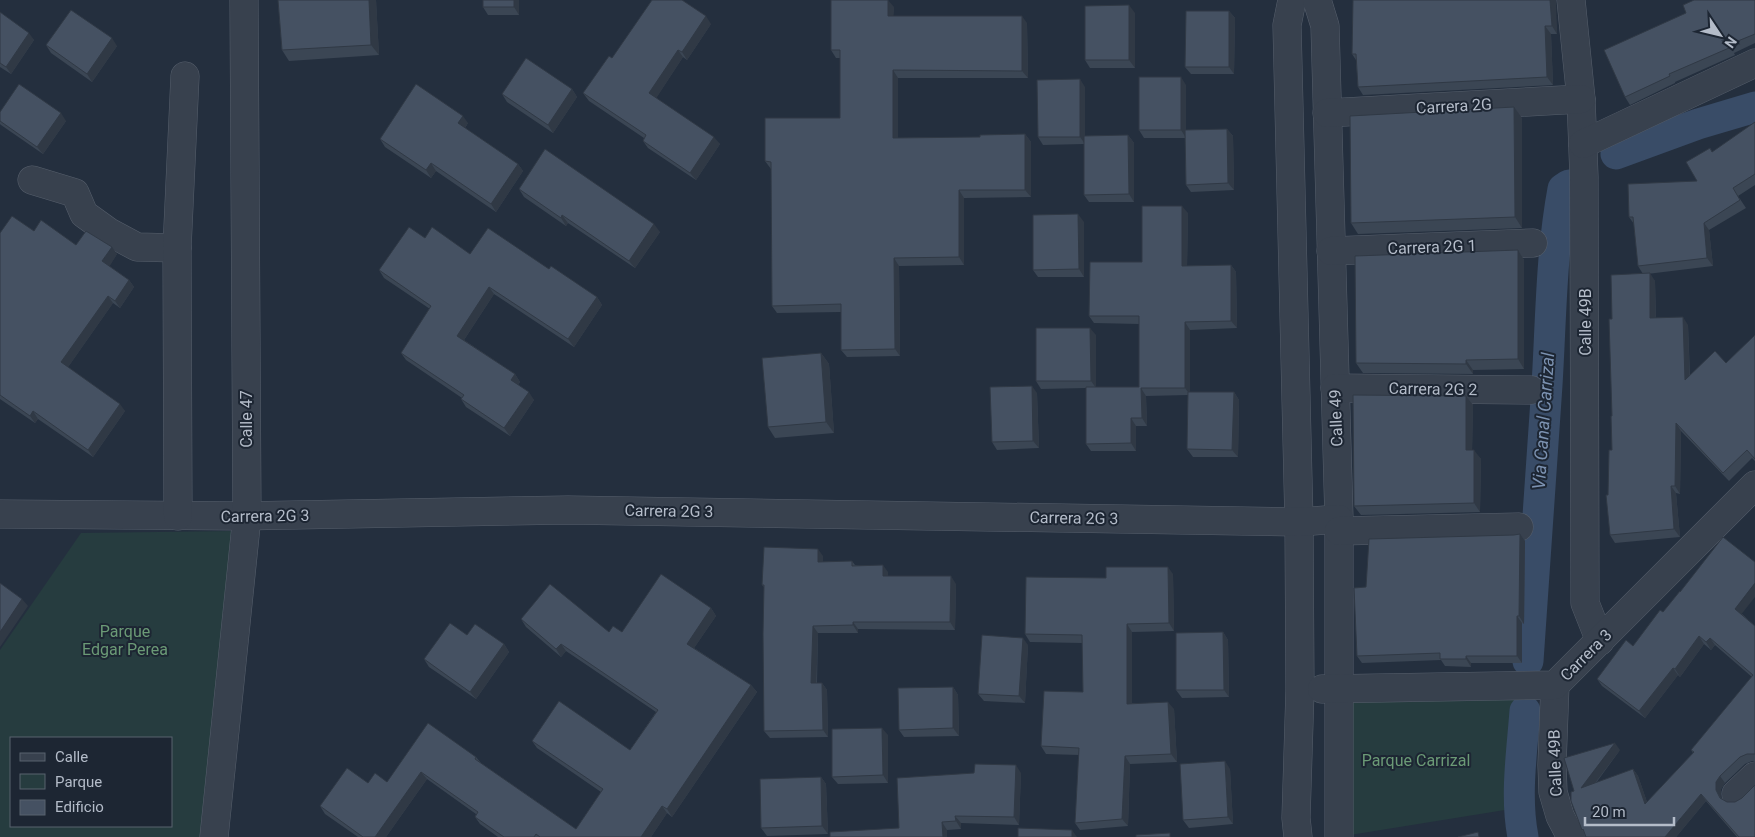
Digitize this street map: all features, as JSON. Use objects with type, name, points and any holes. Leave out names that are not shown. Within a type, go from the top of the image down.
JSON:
[{"type":"street","name":"Calle 47","points":[[214,837],[247,516],[244,0]]},
{"type":"street","points":[[1292,0],[1287,25],[1299,522],[1300,690],[1296,818],[1298,837]]},
{"type":"street","name":"Calle 49","points":[[1317,0],[1325,26],[1339,525],[1339,837]]},
{"type":"street","name":"Calle 49B","points":[[1571,0],[1581,100],[1583,144],[1586,289],[1585,603],[1600,641]]},
{"type":"street","points":[[1583,144],[1755,62]]},
{"type":"street","points":[[178,516],[177,248],[185,76]]},
{"type":"street","name":"Carrera 2G","points":[[1327,113],[1581,100]]},
{"type":"street","points":[[32,180],[75,193],[84,214],[109,232],[138,247],[177,248]]},
{"type":"street","name":"Carrera 2G 1","points":[[1331,251],[1533,243]]},
{"type":"street","name":"Carrera 2G 2","points":[[1335,388],[1531,390]]},
{"type":"street","name":"Carrera 3","points":[[1300,690],[1555,685],[1755,485]]},
{"type":"street","name":"Carrera 2G 3","points":[[0,514],[247,516],[568,510],[1519,527]]},
{"type":"street","name":"Calle 49B","points":[[1555,685],[1552,765],[1553,792],[1560,816],[1571,837]]},
{"type":"street","points":[[1736,794],[1755,776]]},
{"type":"green space","name":"Parque Edgar Perea","points":[[234,531],[201,837],[0,837],[0,650],[81,533]]},
{"type":"green space","name":"Parque Carrizal","points":[[1347,695],[1517,696],[1511,809],[1350,835]]},
{"type":"building","points":[[278,0],[369,0],[371,45],[282,50]]},
{"type":"building","points":[[483,0],[514,0],[514,7],[483,7]]},
{"type":"building","points":[[652,0],[682,0],[706,16],[682,52],[678,50],[649,93],[714,137],[690,173],[643,141],[646,135],[583,93],[609,56],[612,58]]},
{"type":"building","points":[[831,0],[888,0],[888,16],[1022,16],[1022,71],[893,70],[893,138],[980,137],[980,135],[1025,134],[1025,190],[959,190],[959,257],[894,258],[895,349],[841,350],[841,304],[772,306],[771,162],[765,161],[765,118],[840,118],[840,50],[831,50]]},
{"type":"building","points":[[1353,0],[1550,0],[1552,26],[1545,26],[1547,77],[1358,87],[1356,54],[1352,54]]},
{"type":"building","points":[[1694,0],[1755,0],[1755,34],[1728,45],[1729,48],[1669,74],[1670,76],[1625,97],[1604,50],[1686,13],[1683,5]]},
{"type":"building","points":[[1129,5],[1129,60],[1085,60],[1085,6]]},
{"type":"building","points":[[71,10],[112,38],[87,74],[46,45]]},
{"type":"building","points":[[1186,11],[1229,11],[1229,67],[1185,67]]},
{"type":"building","points":[[0,12],[29,33],[6,67],[0,63]]},
{"type":"building","points":[[526,58],[572,89],[548,125],[502,94]]},
{"type":"building","points":[[1139,77],[1181,77],[1181,130],[1139,130]]},
{"type":"building","points":[[1080,79],[1080,137],[1038,137],[1037,80]]},
{"type":"building","points":[[19,84],[61,113],[37,147],[0,121],[0,112]]},
{"type":"building","points":[[416,84],[463,116],[458,123],[518,164],[491,204],[431,163],[426,170],[380,139]]},
{"type":"building","points":[[1514,107],[1515,217],[1351,223],[1350,116]]},
{"type":"building","points":[[1755,122],[1755,174],[1733,188],[1740,200],[1704,223],[1707,258],[1638,266],[1633,217],[1629,217],[1628,184],[1697,181],[1686,162],[1710,148],[1712,152]]},
{"type":"building","points":[[1227,129],[1228,183],[1186,185],[1185,130]]},
{"type":"building","points":[[1128,135],[1129,194],[1084,195],[1084,136]]},
{"type":"building","points":[[545,149],[654,224],[629,261],[562,215],[561,218],[519,189]]},
{"type":"building","points":[[1142,206],[1182,206],[1182,266],[1231,265],[1231,321],[1185,322],[1185,388],[1141,388],[1142,418],[1131,418],[1131,443],[1086,444],[1086,387],[1139,387],[1139,316],[1089,316],[1090,262],[1142,262]]},
{"type":"building","points":[[1078,214],[1079,269],[1033,270],[1033,215]]},
{"type":"building","points":[[12,216],[34,231],[41,220],[76,245],[86,231],[112,247],[102,261],[129,280],[115,301],[108,296],[61,362],[120,404],[88,450],[33,411],[30,416],[0,395],[0,233]]},
{"type":"building","points":[[409,227],[425,238],[432,227],[470,254],[488,228],[549,269],[551,266],[597,297],[568,339],[489,287],[457,336],[515,374],[511,380],[529,392],[504,428],[461,399],[464,395],[401,353],[431,306],[379,270]]},
{"type":"building","points":[[1518,250],[1518,359],[1466,360],[1466,364],[1356,363],[1355,256]]},
{"type":"building","points":[[1650,273],[1650,318],[1683,317],[1685,380],[1715,351],[1726,363],[1755,335],[1755,459],[1747,450],[1723,473],[1676,423],[1675,486],[1671,486],[1674,529],[1610,535],[1606,495],[1608,495],[1609,450],[1612,450],[1609,319],[1612,319],[1611,275]]},
{"type":"building","points":[[1036,328],[1090,328],[1091,381],[1036,381]]},
{"type":"building","points":[[821,353],[826,422],[768,427],[762,358]]},
{"type":"building","points":[[1032,386],[1033,441],[992,442],[990,387]]},
{"type":"building","points":[[1188,392],[1234,392],[1232,450],[1187,449]]},
{"type":"building","points":[[1353,395],[1466,396],[1466,450],[1474,450],[1474,503],[1354,506]]},
{"type":"building","points":[[1520,534],[1517,656],[1466,656],[1466,659],[1440,659],[1440,653],[1357,656],[1354,588],[1366,587],[1369,539]]},
{"type":"building","points":[[1723,537],[1755,562],[1755,583],[1735,609],[1755,626],[1755,754],[1747,754],[1740,757],[1720,776],[1716,782],[1716,790],[1720,798],[1727,802],[1735,802],[1755,785],[1755,837],[1739,837],[1701,794],[1665,837],[1586,837],[1571,801],[1571,792],[1574,791],[1564,758],[1615,743],[1581,788],[1633,769],[1645,804],[1694,752],[1691,750],[1753,675],[1710,638],[1706,642],[1699,636],[1675,669],[1673,668],[1639,711],[1597,679],[1626,640],[1633,646],[1660,610],[1663,612]]},
{"type":"building","points":[[764,547],[818,549],[818,562],[852,561],[852,566],[883,565],[883,576],[951,576],[950,622],[853,622],[853,625],[813,626],[811,683],[822,683],[823,730],[764,731],[764,585],[762,585]]},
{"type":"building","points":[[1106,567],[1168,567],[1169,623],[1127,624],[1127,704],[1168,702],[1171,754],[1125,756],[1122,819],[1075,823],[1079,748],[1041,746],[1044,691],[1083,692],[1082,635],[1025,634],[1026,577],[1106,578]]},
{"type":"building","points":[[661,574],[711,608],[687,644],[751,685],[667,809],[662,806],[641,837],[540,837],[536,834],[534,837],[504,837],[475,817],[478,812],[421,772],[375,837],[363,837],[320,806],[347,768],[368,783],[375,773],[387,782],[428,723],[476,757],[475,759],[576,829],[603,789],[532,741],[559,701],[630,750],[658,710],[561,644],[556,649],[521,619],[550,584],[609,632],[613,626],[622,632]]},
{"type":"building","points":[[0,583],[22,599],[0,632]]},
{"type":"building","points":[[450,623],[467,635],[475,624],[504,644],[470,692],[424,659]]},
{"type":"building","points":[[1223,632],[1224,690],[1176,690],[1176,633]]},
{"type":"building","points":[[982,635],[1023,638],[1019,696],[978,694]]},
{"type":"building","points":[[953,687],[953,728],[899,730],[898,688]]},
{"type":"building","points":[[882,728],[883,775],[832,777],[832,729]]},
{"type":"building","points":[[1225,761],[1228,817],[1183,820],[1180,764]]},
{"type":"building","points":[[975,764],[1016,765],[1014,817],[955,816],[956,821],[942,822],[943,837],[830,837],[830,832],[899,828],[897,778],[974,773]]},
{"type":"building","points":[[821,777],[822,826],[761,828],[760,779]]},
{"type":"building","points":[[1018,828],[1072,830],[1072,837],[1018,837]]},
{"type":"building","points":[[1478,832],[1479,837],[1458,837]]},
{"type":"building","points":[[1170,833],[1170,837],[1136,837],[1136,835]]},
{"type":"waterway","name":"Via Canal Carrizal","points":[[1616,154],[1698,124],[1755,107]]},
{"type":"waterway","name":"Via Canal Carrizal","points":[[1528,661],[1556,238],[1563,189],[1569,185]]},
{"type":"waterway","name":"Via Canal Carrizal","points":[[1523,837],[1519,790],[1525,711]]}]
